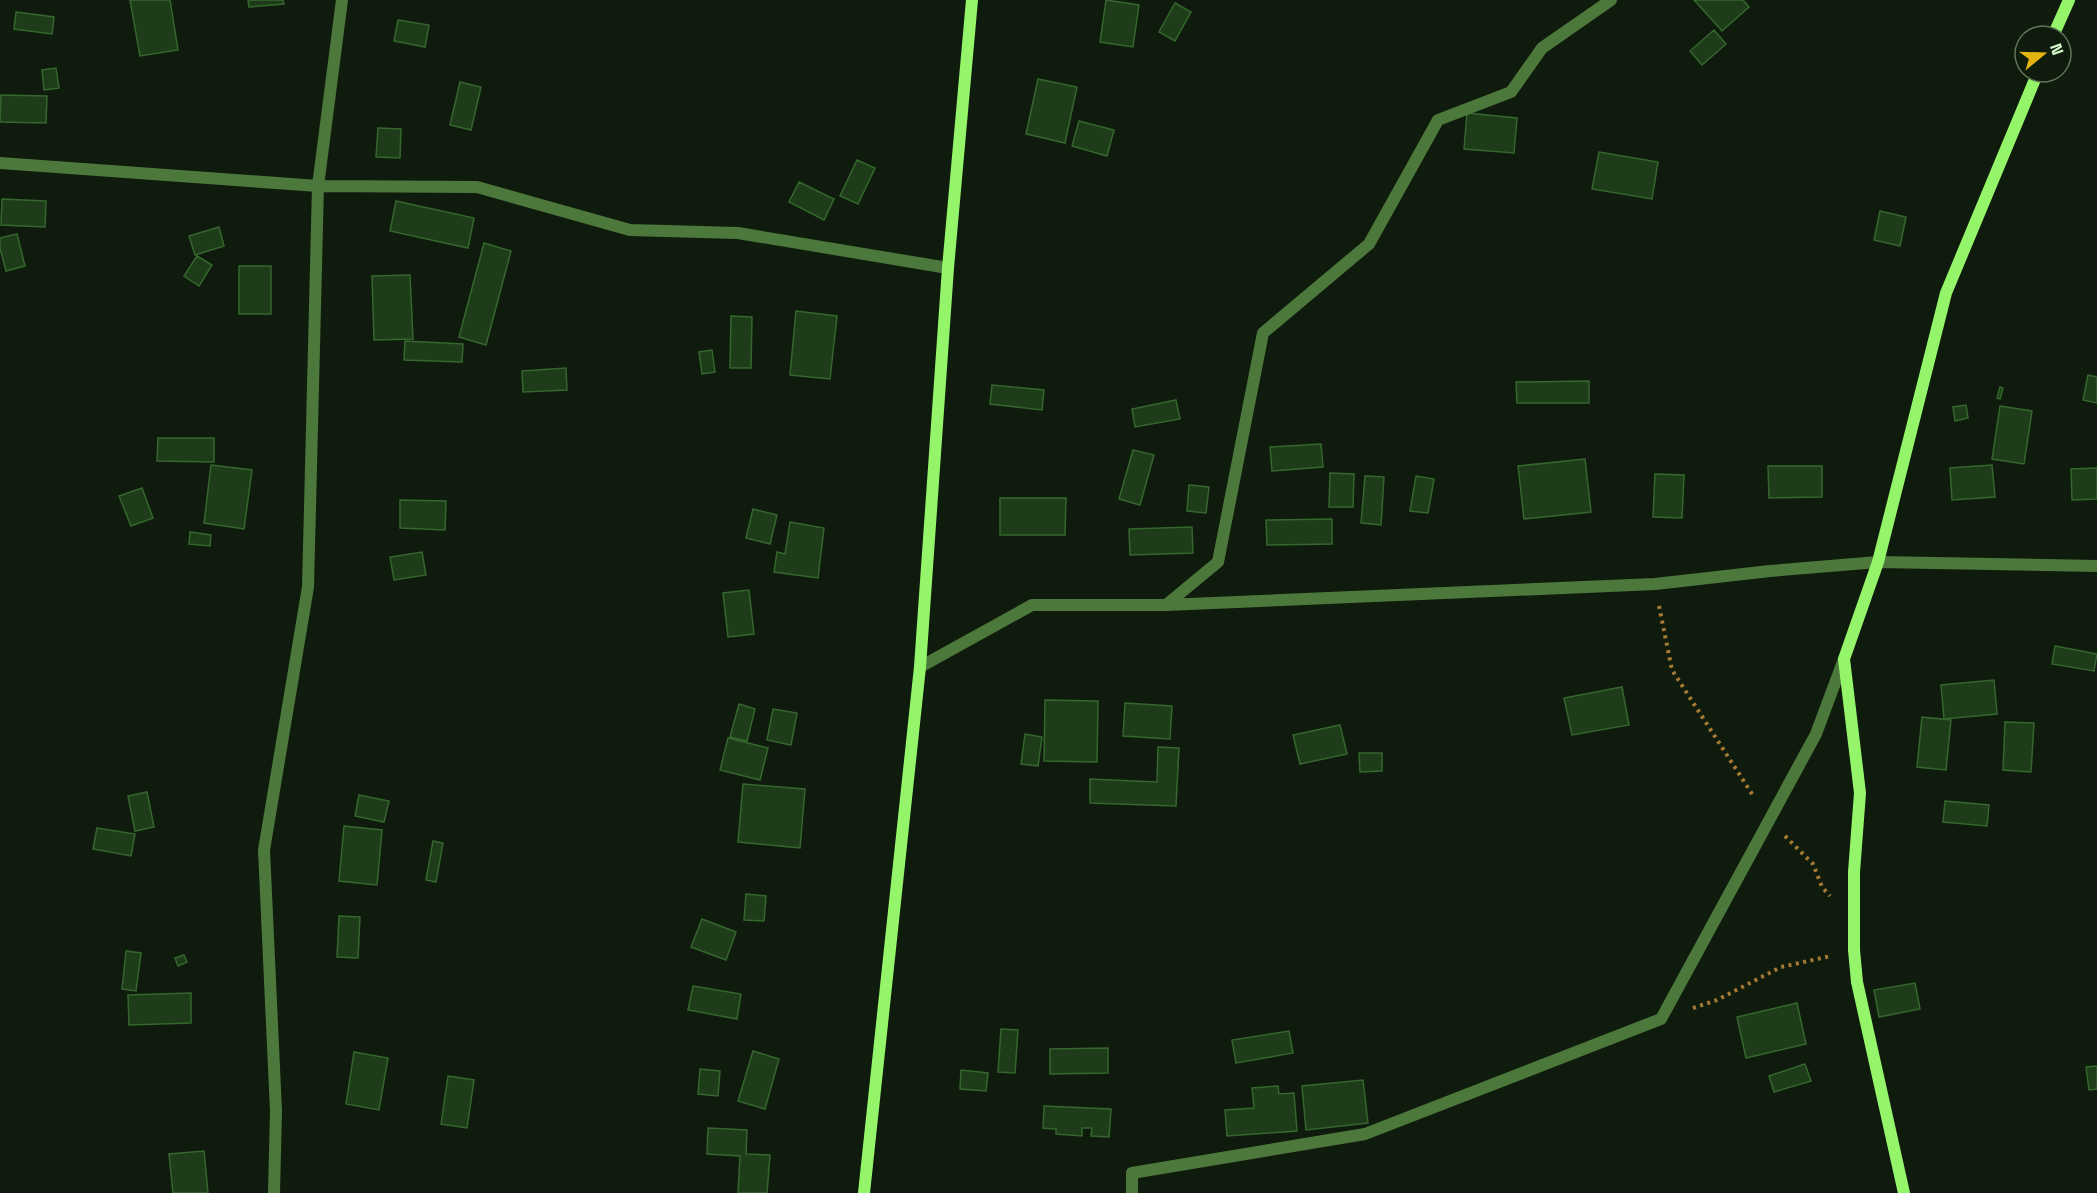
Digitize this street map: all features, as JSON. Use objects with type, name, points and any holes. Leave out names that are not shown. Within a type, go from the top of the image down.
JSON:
[{"type":"street","points":[[274,1193],[276,1111],[264,850],[308,587],[318,186],[342,0]]},
{"type":"street","points":[[864,1193],[920,667],[948,268],[972,0]]},
{"type":"street","points":[[1166,605],[1218,562],[1263,333],[1369,244],[1438,120],[1511,92],[1542,48],[1611,0]]},
{"type":"street","points":[[2058,24],[2068,0]]},
{"type":"street","points":[[1132,1193],[1132,1173],[1365,1134],[1661,1019],[1816,734],[1878,562],[1946,293],[2033,84]]},
{"type":"street","points":[[0,163],[318,186],[477,188],[630,230],[738,233],[948,268]]},
{"type":"street","points":[[920,667],[1032,605],[1166,605],[1655,584],[1878,562],[2097,566]]},
{"type":"street","points":[[1844,659],[1860,793],[1854,872],[1854,951],[1857,982],[1904,1193]]},
{"type":"path","points":[[1655,584],[1672,670],[1769,821],[1813,864],[1822,887],[1854,924]]},
{"type":"path","points":[[1661,1019],[1717,1000],[1780,967],[1854,951]]},
{"type":"building","points":[[130,0],[170,0],[178,50],[140,56]]},
{"type":"building","points":[[248,0],[283,0],[284,4],[249,7]]},
{"type":"building","points":[[1106,0],[1139,5],[1133,47],[1100,42]]},
{"type":"building","points":[[1694,0],[1743,0],[1749,7],[1722,31]]},
{"type":"building","points":[[1175,3],[1191,12],[1175,41],[1159,32]]},
{"type":"building","points":[[16,12],[54,17],[52,34],[14,29]]},
{"type":"building","points":[[398,20],[429,25],[425,47],[394,41]]},
{"type":"building","points":[[1714,30],[1726,44],[1702,65],[1690,51]]},
{"type":"building","points":[[56,68],[59,88],[44,90],[42,70]]},
{"type":"building","points":[[1038,79],[1077,87],[1065,143],[1026,134]]},
{"type":"building","points":[[460,82],[481,87],[471,130],[450,125]]},
{"type":"building","points":[[1,95],[47,96],[46,123],[0,122]]},
{"type":"building","points":[[1467,113],[1517,118],[1514,153],[1464,149]]},
{"type":"building","points":[[1079,121],[1114,130],[1107,156],[1072,146]]},
{"type":"building","points":[[378,128],[401,129],[400,158],[376,157]]},
{"type":"building","points":[[1599,152],[1658,162],[1652,199],[1592,189]]},
{"type":"building","points":[[857,160],[875,168],[858,204],[840,196]]},
{"type":"building","points":[[799,182],[834,199],[824,220],[789,202]]},
{"type":"building","points":[[2,199],[46,201],[45,227],[1,225]]},
{"type":"building","points":[[396,201],[474,218],[468,248],[390,231]]},
{"type":"building","points":[[1880,211],[1906,217],[1900,246],[1874,240]]},
{"type":"building","points":[[219,227],[224,246],[195,255],[189,236]]},
{"type":"building","points":[[17,234],[25,266],[6,271],[0,238]]},
{"type":"building","points":[[484,243],[511,251],[486,345],[459,337]]},
{"type":"building","points":[[197,256],[212,265],[199,286],[184,276]]},
{"type":"building","points":[[239,266],[271,266],[271,314],[239,314]]},
{"type":"building","points":[[410,275],[413,339],[374,340],[372,276]]},
{"type":"building","points":[[796,311],[837,316],[830,379],[790,375]]},
{"type":"building","points":[[731,316],[752,317],[751,368],[730,368]]},
{"type":"building","points":[[405,341],[463,344],[462,362],[404,360]]},
{"type":"building","points":[[712,350],[715,372],[702,374],[699,352]]},
{"type":"building","points":[[566,368],[567,390],[523,392],[522,371]]},
{"type":"building","points":[[2088,375],[2097,377],[2097,403],[2083,400]]},
{"type":"building","points":[[1589,381],[1589,403],[1517,403],[1516,382]]},
{"type":"building","points":[[992,385],[1044,390],[1042,410],[990,404]]},
{"type":"building","points":[[2000,387],[2003,388],[2000,399],[1997,398]]},
{"type":"building","points":[[1176,400],[1180,419],[1135,427],[1132,409]]},
{"type":"building","points":[[1966,405],[1968,418],[1955,421],[1953,407]]},
{"type":"building","points":[[2000,406],[2032,411],[2024,464],[1992,459]]},
{"type":"building","points":[[158,438],[214,438],[214,462],[157,461]]},
{"type":"building","points":[[1321,444],[1323,467],[1272,471],[1270,447]]},
{"type":"building","points":[[1133,450],[1154,455],[1140,505],[1119,499]]},
{"type":"building","points":[[1585,459],[1591,512],[1524,519],[1518,466]]},
{"type":"building","points":[[211,465],[252,470],[244,529],[204,523]]},
{"type":"building","points":[[1992,465],[1995,497],[1952,500],[1950,468]]},
{"type":"building","points":[[1768,466],[1822,466],[1822,497],[1769,498]]},
{"type":"building","points":[[2097,468],[2097,499],[2072,500],[2071,469]]},
{"type":"building","points":[[1330,473],[1354,474],[1353,507],[1329,507]]},
{"type":"building","points":[[1655,474],[1684,475],[1682,518],[1653,517]]},
{"type":"building","points":[[1365,476],[1384,477],[1381,525],[1361,523]]},
{"type":"building","points":[[1416,476],[1434,479],[1428,513],[1410,511]]},
{"type":"building","points":[[1189,485],[1209,487],[1206,513],[1187,511]]},
{"type":"building","points":[[142,488],[153,518],[131,526],[119,496]]},
{"type":"building","points":[[1000,498],[1066,498],[1065,535],[1000,535]]},
{"type":"building","points":[[400,500],[446,501],[445,530],[400,528]]},
{"type":"building","points":[[753,509],[777,515],[770,544],[746,538]]},
{"type":"building","points":[[1332,519],[1332,544],[1267,545],[1266,520]]},
{"type":"building","points":[[790,522],[824,528],[818,578],[774,572],[777,552],[785,554]]},
{"type":"building","points":[[1192,527],[1193,553],[1130,555],[1129,529]]},
{"type":"building","points":[[190,532],[211,535],[210,546],[189,544]]},
{"type":"building","points":[[422,552],[426,575],[394,580],[390,557]]},
{"type":"building","points":[[749,590],[754,634],[728,637],[723,593]]},
{"type":"building","points":[[2055,646],[2097,654],[2094,671],[2052,664]]},
{"type":"building","points":[[1994,680],[1997,714],[1944,719],[1941,685]]},
{"type":"building","points":[[1622,687],[1629,725],[1572,735],[1564,698]]},
{"type":"building","points":[[1045,700],[1098,701],[1097,762],[1044,761]]},
{"type":"building","points":[[1125,703],[1172,706],[1170,739],[1123,736]]},
{"type":"building","points":[[739,704],[755,709],[747,741],[730,737]]},
{"type":"building","points":[[773,709],[797,713],[791,745],[767,740]]},
{"type":"building","points":[[1922,717],[1951,720],[1946,770],[1917,767]]},
{"type":"building","points":[[2005,722],[2034,723],[2031,772],[2003,770]]},
{"type":"building","points":[[1340,725],[1347,754],[1300,764],[1293,735]]},
{"type":"building","points":[[1025,734],[1042,737],[1038,766],[1021,764]]},
{"type":"building","points":[[728,738],[768,748],[760,780],[720,770]]},
{"type":"building","points":[[1158,747],[1179,748],[1176,806],[1090,803],[1090,779],[1157,782]]},
{"type":"building","points":[[1359,753],[1382,753],[1382,771],[1360,772]]},
{"type":"building","points":[[743,784],[805,789],[800,848],[738,842]]},
{"type":"building","points":[[147,792],[154,827],[135,831],[128,796]]},
{"type":"building","points":[[359,795],[389,801],[384,822],[355,816]]},
{"type":"building","points":[[1945,801],[1989,805],[1987,826],[1943,822]]},
{"type":"building","points":[[344,826],[382,830],[377,885],[339,881]]},
{"type":"building","points":[[97,828],[135,834],[131,856],[93,849]]},
{"type":"building","points":[[433,841],[443,843],[436,882],[426,880]]},
{"type":"building","points":[[746,894],[766,896],[764,921],[744,920]]},
{"type":"building","points":[[339,916],[360,917],[358,958],[337,957]]},
{"type":"building","points":[[702,919],[736,932],[726,960],[691,947]]},
{"type":"building","points":[[126,951],[141,953],[136,991],[122,989]]},
{"type":"building","points":[[184,955],[187,962],[178,966],[175,958]]},
{"type":"building","points":[[1915,983],[1920,1009],[1879,1017],[1874,990]]},
{"type":"building","points":[[693,986],[741,994],[737,1019],[688,1010]]},
{"type":"building","points":[[191,993],[191,1023],[129,1025],[128,995]]},
{"type":"building","points":[[1797,1003],[1806,1044],[1746,1058],[1737,1017]]},
{"type":"building","points":[[1001,1029],[1018,1030],[1015,1073],[998,1072]]},
{"type":"building","points":[[1289,1031],[1293,1053],[1236,1063],[1232,1040]]},
{"type":"building","points":[[1108,1048],[1108,1073],[1050,1074],[1050,1049]]},
{"type":"building","points":[[753,1051],[779,1059],[765,1109],[738,1101]]},
{"type":"building","points":[[354,1052],[388,1058],[379,1110],[346,1104]]},
{"type":"building","points":[[1805,1064],[1811,1081],[1774,1092],[1769,1076]]},
{"type":"building","points":[[2097,1066],[2097,1089],[2089,1090],[2086,1067]]},
{"type":"building","points":[[700,1069],[720,1071],[718,1096],[698,1094]]},
{"type":"building","points":[[961,1070],[988,1073],[986,1091],[960,1089]]},
{"type":"building","points":[[448,1076],[474,1080],[467,1128],[441,1124]]},
{"type":"building","points":[[1363,1080],[1368,1123],[1306,1130],[1302,1086]]},
{"type":"building","points":[[1278,1086],[1279,1094],[1294,1093],[1297,1131],[1227,1136],[1225,1110],[1254,1108],[1252,1088]]},
{"type":"building","points":[[1044,1106],[1111,1109],[1109,1137],[1091,1136],[1092,1128],[1082,1128],[1082,1136],[1056,1134],[1056,1129],[1043,1128]]},
{"type":"building","points":[[708,1128],[747,1130],[746,1154],[770,1155],[767,1193],[738,1193],[740,1156],[707,1154]]},
{"type":"building","points":[[204,1151],[208,1193],[173,1193],[169,1154]]}]
